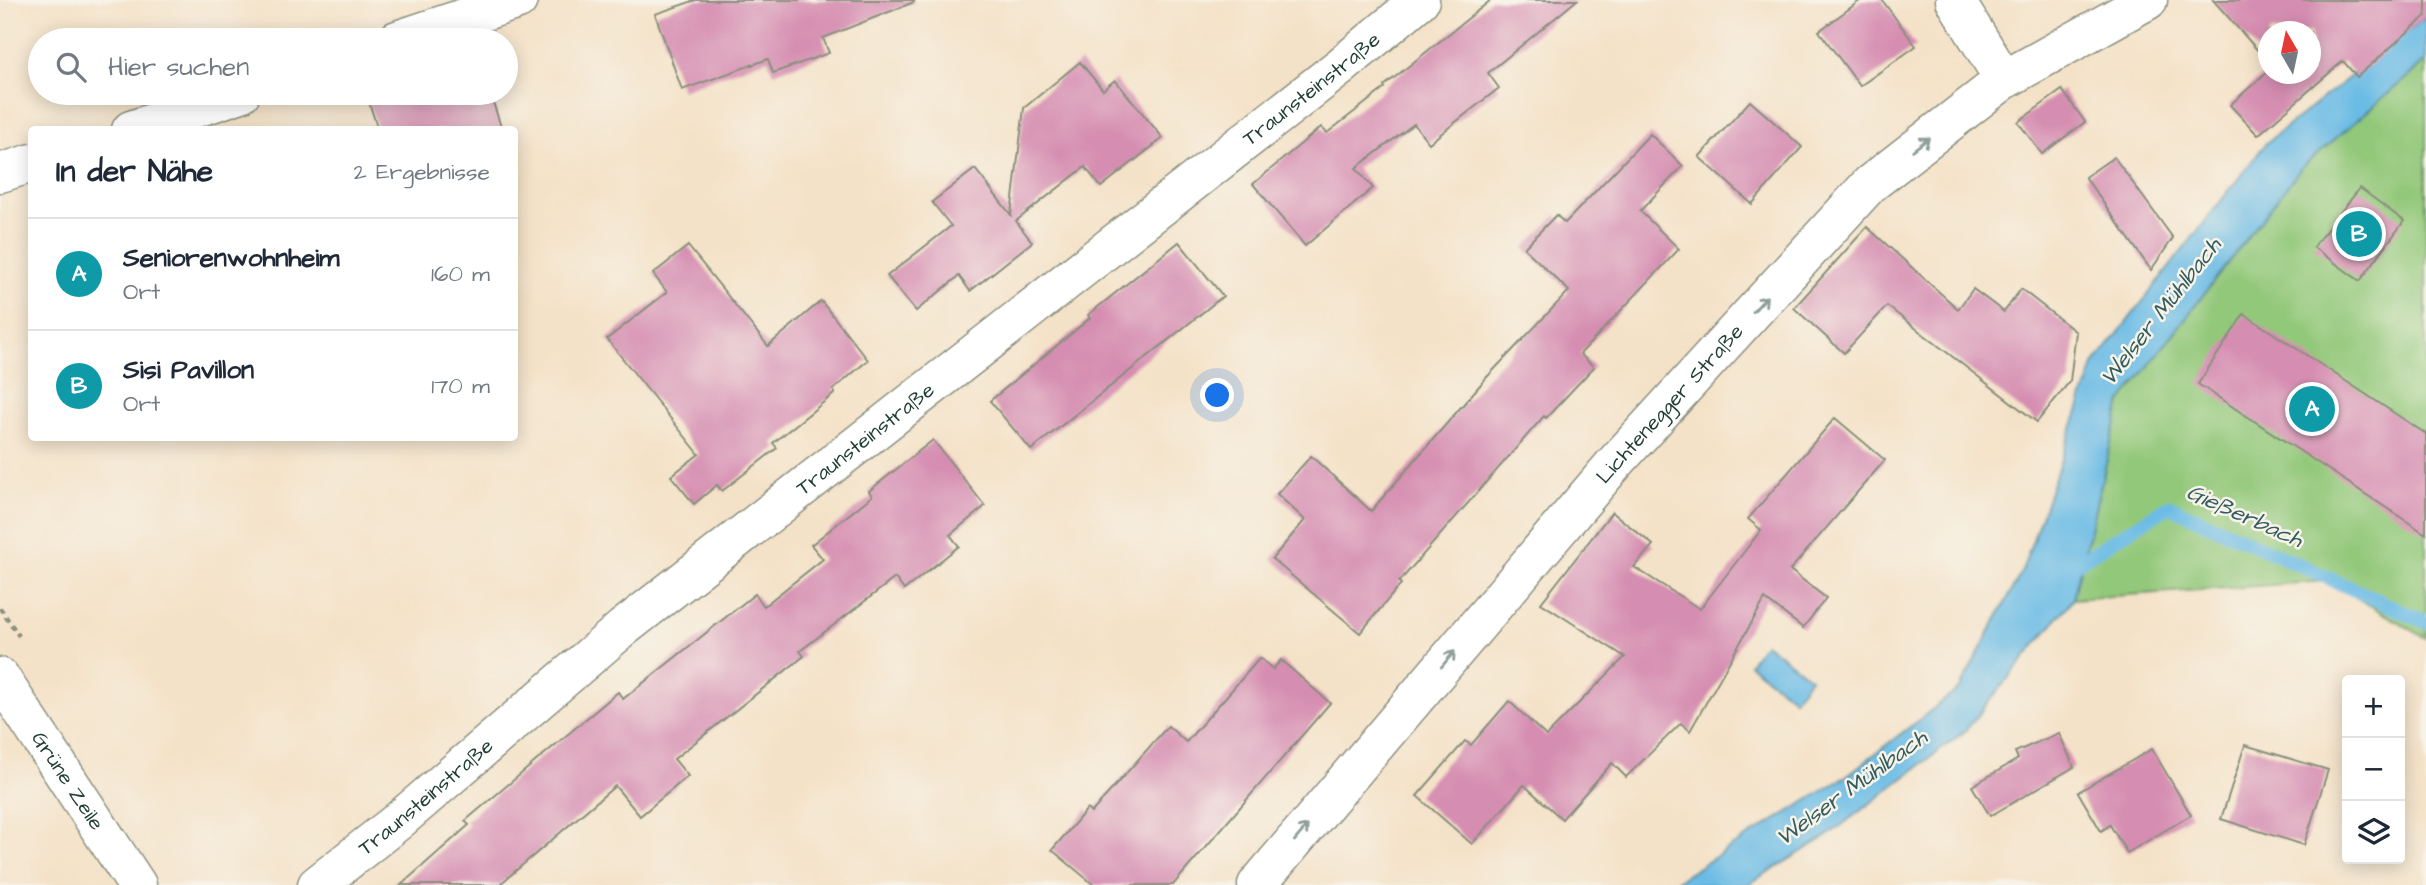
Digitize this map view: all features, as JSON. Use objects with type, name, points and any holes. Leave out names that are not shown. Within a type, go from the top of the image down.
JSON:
[{"type":"street","points":[[434,28],[519,0]]},
{"type":"street","name":"Traunsteinstraße","points":[[317,885],[397,822],[623,628],[1340,67],[1420,0]]},
{"type":"street","points":[[1955,0],[2004,80]]},
{"type":"street","name":"Lichtenegger Straße","points":[[1257,885],[1614,464],[1870,184],[2004,80],[2148,0]]},
{"type":"street","points":[[143,126],[205,105]]},
{"type":"street","points":[[0,173],[28,164]]},
{"type":"street","name":"Grüne Zeile","points":[[0,677],[137,885]]},
{"type":"green space","points":[[2426,61],[2426,638],[2328,581],[2073,599],[2121,402],[2301,168]]},
{"type":"water","name":"Welser Mühlbach","points":[[2426,17],[2426,61],[2301,168],[2121,402],[2073,599],[1965,731],[1826,837],[1747,885],[1670,885],[1845,777],[1960,688],[2022,571],[2095,363],[2266,143]]},
{"type":"water","points":[[1765,643],[1810,678],[1794,699],[1749,664]]},
{"type":"building","points":[[696,0],[914,2],[823,38],[829,53],[773,73],[768,59],[682,90],[655,14]]},
{"type":"building","points":[[1491,0],[1577,0],[1488,73],[1499,88],[1429,143],[1414,124],[1356,168],[1373,188],[1305,246],[1253,184],[1321,127],[1327,133]]},
{"type":"building","points":[[1861,0],[1882,0],[1916,46],[1860,86],[1819,31]]},
{"type":"building","points":[[2213,0],[2426,0],[2426,16],[2357,77],[2343,61],[2321,80],[2321,21],[2258,21],[2258,51]]},
{"type":"building","points":[[1080,62],[1103,90],[1115,80],[1163,138],[1101,187],[1085,167],[1016,221],[1032,242],[970,291],[959,276],[916,311],[887,276],[951,226],[932,202],[975,169],[1011,215],[1024,108]]},
{"type":"building","points":[[2258,80],[2258,84],[2317,84],[2258,135],[2230,105]]},
{"type":"building","points":[[2062,90],[2085,122],[2042,154],[2018,122]]},
{"type":"building","points":[[1750,101],[1802,147],[1752,204],[1699,157]]},
{"type":"building","points":[[370,105],[494,105],[501,126],[377,126]]},
{"type":"building","points":[[1650,134],[1683,166],[1640,211],[1679,249],[1580,354],[1594,367],[1546,418],[1544,416],[1399,582],[1401,584],[1360,633],[1272,559],[1305,520],[1277,494],[1311,456],[1371,511],[1487,377],[1569,291],[1524,248],[1556,215],[1565,223]]},
{"type":"building","points":[[2114,157],[2173,238],[2151,270],[2085,177]]},
{"type":"building","points":[[2360,188],[2404,221],[2360,281],[2313,247]]},
{"type":"building","points":[[1867,227],[1958,309],[1973,289],[2004,312],[2021,289],[2076,332],[2070,381],[2037,422],[1887,306],[1844,353],[1794,308]]},
{"type":"building","points":[[1179,242],[1223,296],[1031,450],[990,401],[1090,318],[1088,315]]},
{"type":"building","points":[[688,246],[768,346],[821,301],[868,360],[833,390],[835,393],[773,443],[777,448],[722,491],[717,485],[694,504],[671,476],[699,454],[607,339],[667,292],[653,274]]},
{"type":"building","points":[[2244,314],[2426,434],[2426,534],[2198,384]]},
{"type":"building","points":[[1835,418],[1885,460],[1790,570],[1826,598],[1803,628],[1765,599],[1690,731],[1681,723],[1626,777],[1612,763],[1562,819],[1524,785],[1472,844],[1417,796],[1465,741],[1471,745],[1509,701],[1546,736],[1625,657],[1541,603],[1612,512],[1653,545],[1634,567],[1700,609],[1761,530],[1748,519]]},
{"type":"building","points":[[933,440],[985,506],[950,535],[959,546],[904,590],[895,578],[800,651],[804,656],[674,759],[688,776],[640,816],[615,786],[499,885],[401,885],[469,825],[465,821],[618,692],[623,699],[755,594],[764,606],[823,559],[811,545],[872,496],[869,491]]},
{"type":"building","points":[[1260,658],[1273,669],[1281,660],[1330,703],[1173,885],[1094,885],[1052,850],[1087,809],[1091,813],[1168,726],[1186,742]]},
{"type":"building","points":[[2059,733],[2074,767],[1990,816],[1972,786],[2018,759],[2015,752]]},
{"type":"building","points":[[2245,745],[2328,770],[2304,845],[2221,819]]},
{"type":"building","points":[[2152,749],[2191,815],[2127,853],[2110,825],[2101,831],[2078,792]]},
{"type":"waterway","name":"Gießerbach","points":[[2067,569],[2169,506],[2426,622]]},
{"type":"place","name":"Sisi Pavillon","points":[[2359,234]]},
{"type":"place","name":"Seniorenwohnheim","points":[[2312,409]]}]
